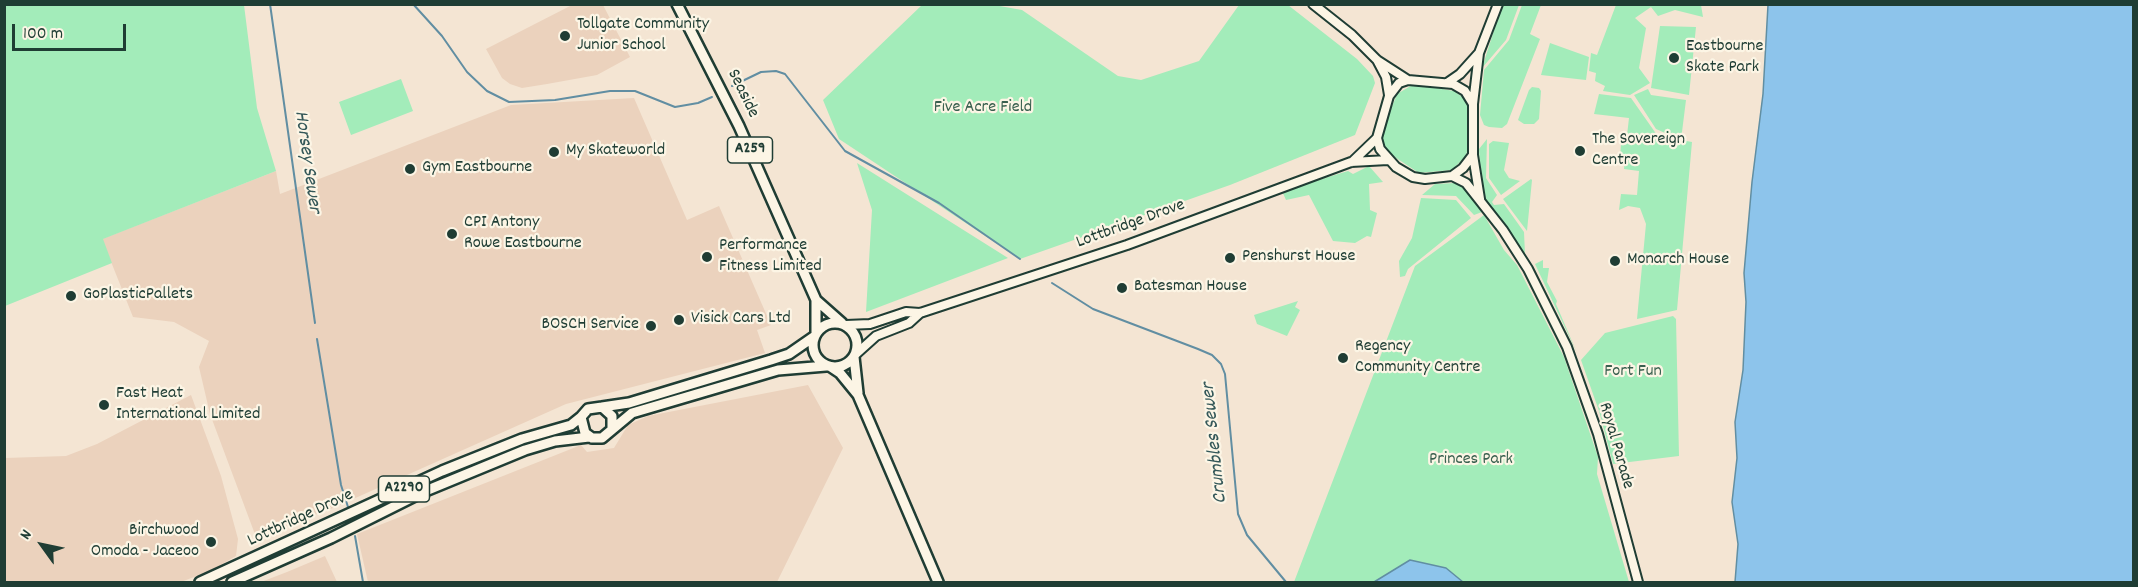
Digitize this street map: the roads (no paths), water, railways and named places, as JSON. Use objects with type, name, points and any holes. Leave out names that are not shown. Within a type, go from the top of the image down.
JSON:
[{"type":"main road","name":"Seaside","points":[[677,4],[739,126],[816,300],[815,335]]},
{"type":"main road","name":"Seaside","points":[[816,300],[844,324]]},
{"type":"main road","points":[[855,356],[842,367],[778,370],[632,413],[602,438],[589,437],[582,428],[582,417],[588,409],[629,403],[789,354],[826,324],[844,324],[856,336],[858,395]]},
{"type":"main road","points":[[815,335],[814,353],[840,373],[858,395],[938,582]]},
{"type":"main road","points":[[602,407],[612,416],[612,429]]},
{"type":"main road","name":"Lottbridge Drove","points":[[200,582],[442,471],[522,439],[571,425],[582,417]]},
{"type":"main road","name":"Lottbridge Drove","points":[[232,582],[331,538],[423,492],[525,450],[555,441],[589,437]]},
{"type":"street","points":[[1313,4],[1352,35],[1377,60],[1408,80]]},
{"type":"street","points":[[1473,104],[1460,87],[1447,83],[1408,80],[1399,83],[1389,96],[1377,138],[1380,149],[1388,160],[1405,173],[1420,179],[1452,176],[1463,168],[1473,154],[1473,104],[1479,53],[1498,4]]},
{"type":"street","points":[[1447,83],[1460,74],[1479,53]]},
{"type":"street","points":[[1377,60],[1386,77],[1389,96]]},
{"type":"street","name":"Lottbridge Drove","points":[[1351,162],[1377,138]]},
{"type":"street","name":"Royal Parade","points":[[1473,154],[1480,199]]},
{"type":"street","name":"Lottbridge Drove","points":[[855,356],[876,336],[909,322],[920,313],[1126,245],[1351,162],[1388,160]]},
{"type":"street","name":"Royal Parade","points":[[1452,176],[1466,183],[1480,199],[1528,269],[1567,347],[1598,434],[1638,582]]},
{"type":"street","name":"Lottbridge Drove","points":[[844,324],[870,324],[906,312],[920,313]]},
{"type":"water","points":[[1768,5],[2133,5],[2133,582],[1735,582],[1738,544],[1732,502],[1737,458],[1735,422],[1743,370],[1746,302],[1744,273],[1763,94]]},
{"type":"water","points":[[1410,560],[1446,568],[1463,582],[1374,582]]},
{"type":"waterway","name":"Horsey Sewer","points":[[270,4],[315,323]]},
{"type":"waterway","name":"Crumbles Sewer","points":[[413,4],[442,36],[467,72],[487,91],[509,102],[555,100],[610,91],[635,91],[675,107],[698,103],[712,97]]},
{"type":"waterway","name":"Crumbles Sewer","points":[[732,86],[761,72],[776,71],[785,74],[845,151],[939,203],[1020,259]]},
{"type":"waterway","name":"Crumbles Sewer","points":[[1052,283],[1093,309],[1212,355],[1221,364],[1225,374],[1238,514],[1247,535],[1286,582]]},
{"type":"waterway","name":"Horsey Sewer","points":[[317,339],[341,485],[348,507]]},
{"type":"waterway","points":[[355,536],[363,582]]},
{"type":"place","name":"Tollgate Community Junior School","points":[[565,36]]},
{"type":"place","name":"Eastbourne Skate Park","points":[[1674,58]]},
{"type":"place","name":"The Sovereign Centre","points":[[1580,151]]},
{"type":"place","name":"My Skateworld","points":[[554,152]]},
{"type":"place","name":"Gym Eastbourne","points":[[410,169]]},
{"type":"place","name":"CPI Antony Rowe Eastbourne","points":[[452,234]]},
{"type":"place","name":"Performance Fitness Limited","points":[[707,257]]},
{"type":"place","name":"Penshurst House","points":[[1230,258]]},
{"type":"place","name":"Monarch House","points":[[1615,261]]},
{"type":"place","name":"Batesman House","points":[[1122,288]]},
{"type":"place","name":"GoPlasticPallets","points":[[71,296]]},
{"type":"place","name":"Visick Cars Ltd","points":[[679,320]]},
{"type":"place","name":"BOSCH Service","points":[[651,326]]},
{"type":"place","name":"Regency Community Centre","points":[[1343,358]]},
{"type":"place","name":"Fast Heat International Limited","points":[[104,405]]},
{"type":"place","name":"Birchwood Omoda - Jaceoo","points":[[211,542]]},
{"type":"park label","name":"Five Acre Field","points":[[983,109]]},
{"type":"park label","name":"Fort Fun","points":[[1633,373]]},
{"type":"park label","name":"Princes Park","points":[[1471,461]]}]
